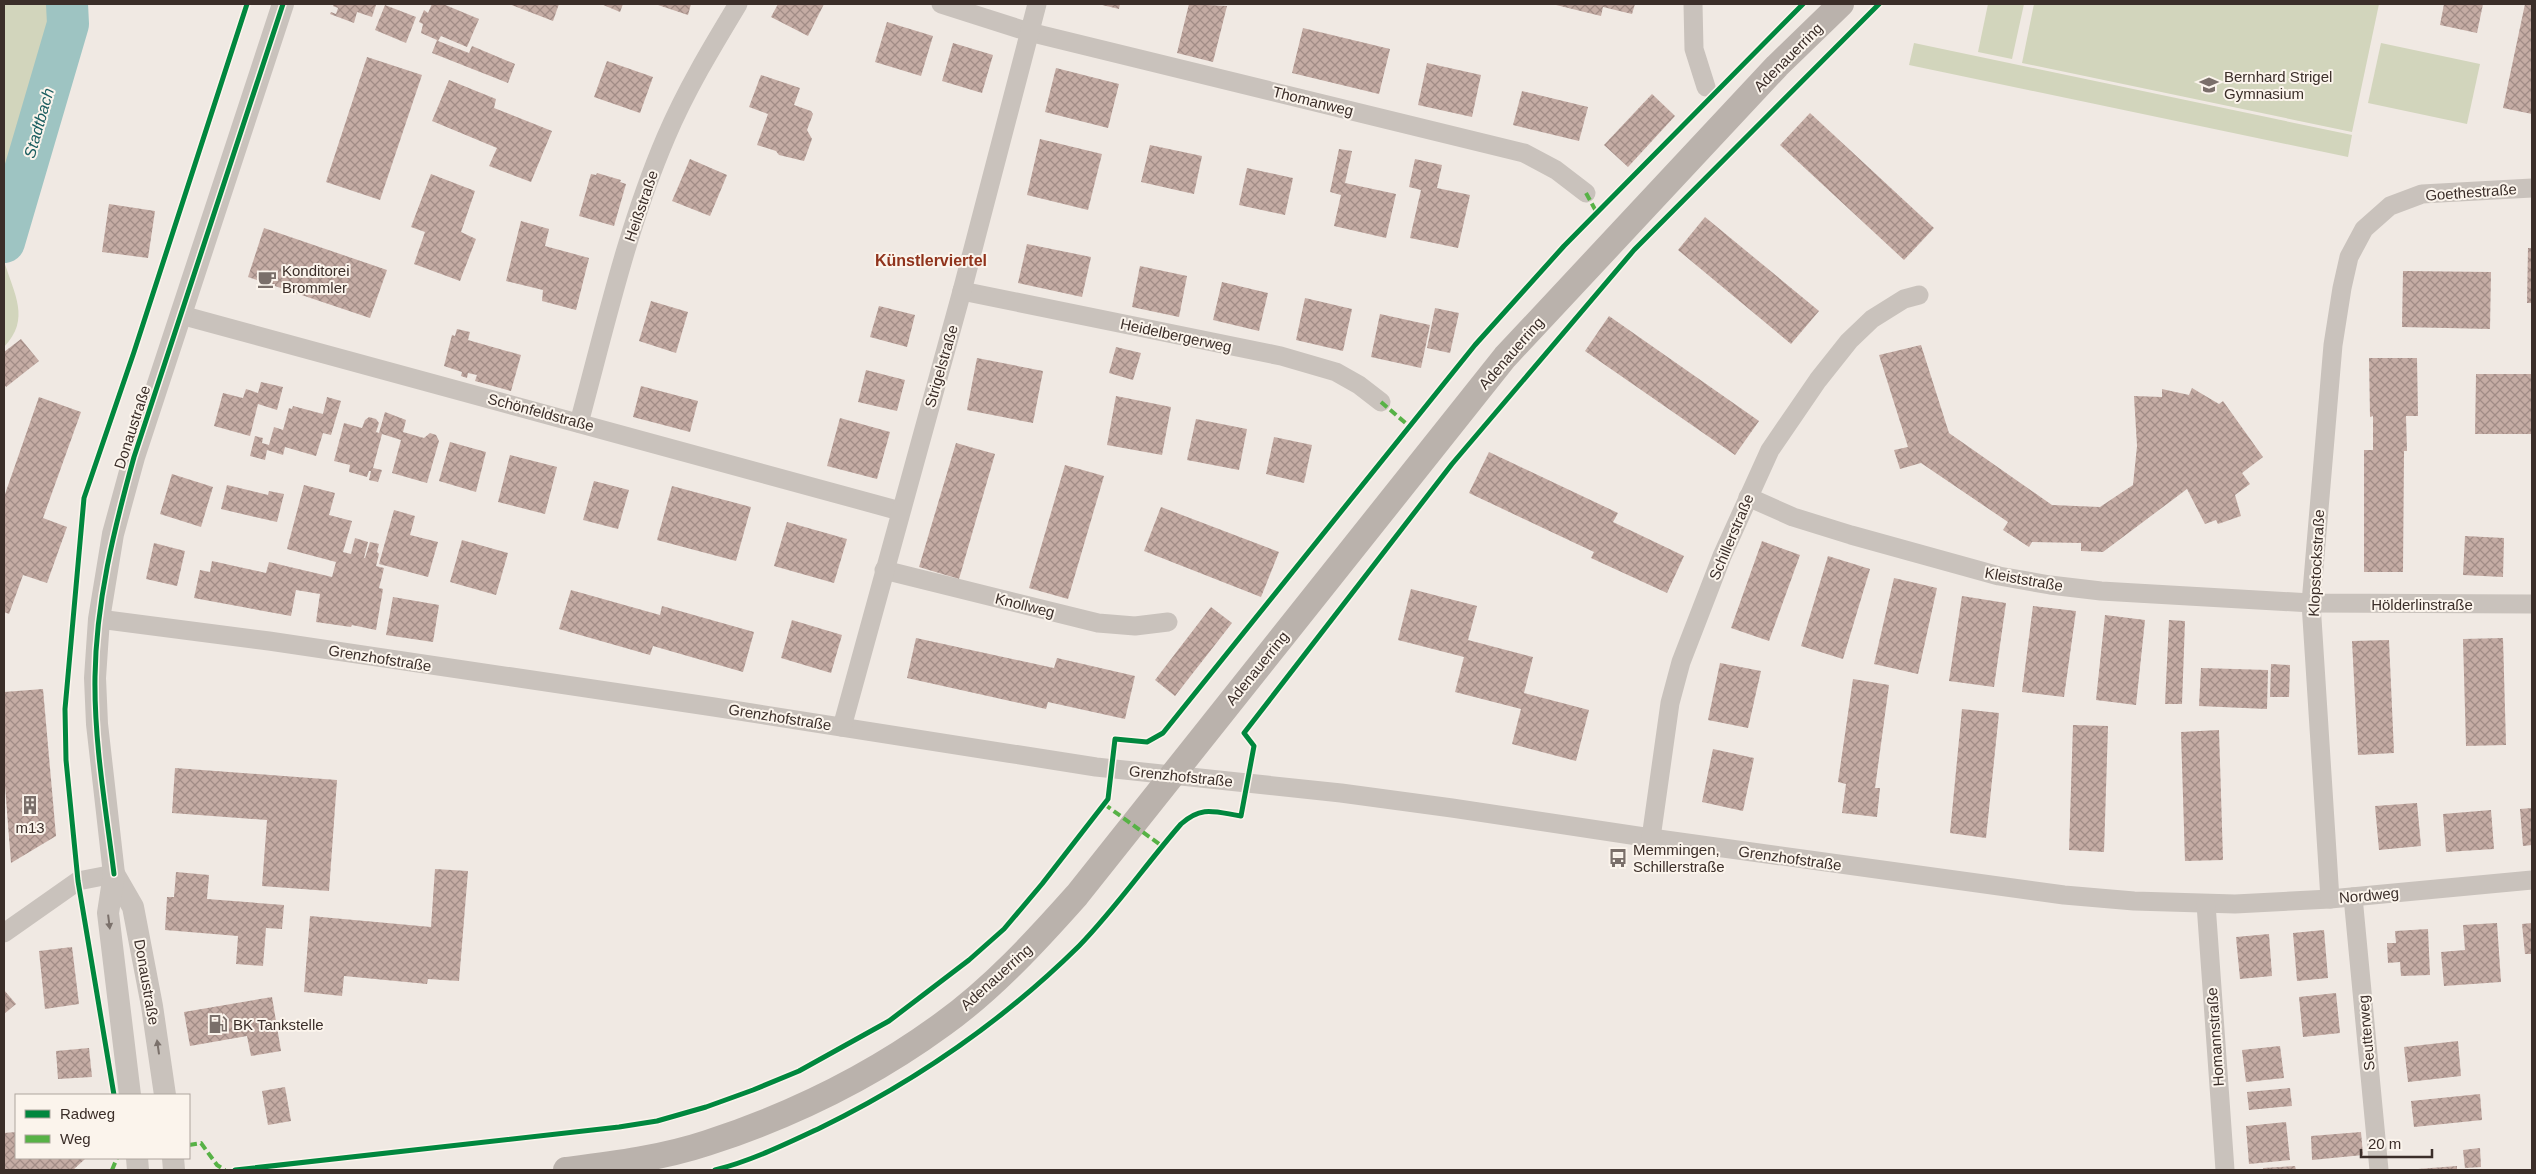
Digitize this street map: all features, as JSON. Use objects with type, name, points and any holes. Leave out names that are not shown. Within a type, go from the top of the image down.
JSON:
[{"type":"main road","name":"Adenauerring","points":[[566,1170],[625,1162],[706,1144],[764,1122],[817,1098],[889,1060],[944,1023],[1034,943],[1077,895],[1505,357],[1777,66],[1841,4]]},
{"type":"street","name":"Donaustraße","points":[[130,1094],[108,913],[114,874],[97,724],[95,678],[99,619],[113,534],[119,510],[283,4]]},
{"type":"street","name":"Heißstraße","points":[[579,423],[628,247],[666,138],[710,50],[738,4]]},
{"type":"street","name":"Thomanweg","points":[[941,4],[1029,32],[1524,153],[1556,170],[1586,193]]},
{"type":"street","name":"Strigelstraße","points":[[842,727],[962,291],[1037,4]]},
{"type":"street","points":[[1693,4],[1694,48],[1706,87]]},
{"type":"street","name":"Goethestraße","points":[[2342,288],[2349,257],[2364,229],[2390,206],[2422,194],[2532,188]]},
{"type":"street","name":"Klopstockstraße","points":[[2330,899],[2311,603],[2332,345],[2342,288]]},
{"type":"street","name":"Heidelbergerweg","points":[[962,291],[1281,356],[1336,372],[1359,385],[1381,402]]},
{"type":"street","name":"Schillerstraße","points":[[1650,838],[1664,739],[1680,662],[1748,497],[1770,450],[1818,380],[1849,342],[1872,319],[1904,300],[1919,295]]},
{"type":"street","name":"Schönfeldstraße","points":[[181,315],[900,511]]},
{"type":"street","name":"Kleiststraße","points":[[1748,497],[1793,517],[1999,576],[2100,591],[2311,603]]},
{"type":"street","name":"Knollweg","points":[[884,570],[1098,623],[1135,626],[1168,622]]},
{"type":"street","name":"Hölderlinstraße","points":[[2311,603],[2532,604]]},
{"type":"street","name":"Grenzhofstraße","points":[[99,619],[269,641],[1096,767],[1434,805],[1650,838],[2010,888],[2134,901],[2206,904]]},
{"type":"street","name":"Donaustraße","points":[[114,874],[133,906],[152,1006],[165,1094]]},
{"type":"street","points":[[4,933],[78,881],[114,874]]},
{"type":"street","name":"Nordweg","points":[[2206,904],[2330,899],[2532,880]]},
{"type":"street","name":"Seutterweg","points":[[2353,897],[2379,1170]]},
{"type":"street","name":"Homannstraße","points":[[2206,904],[2225,1170]]},
{"type":"green space","points":[[4,4],[83,4],[84,13],[72,71],[4,253]]},
{"type":"green space","points":[[1988,4],[2024,4],[2012,59],[1978,52]]},
{"type":"green space","points":[[2034,4],[2379,4],[2352,132],[2022,63]]},
{"type":"green space","points":[[1914,43],[2352,135],[2348,157],[1909,65]]},
{"type":"green space","points":[[2381,43],[2480,64],[2467,124],[2368,103]]},
{"type":"green space","points":[[4,261],[16,295],[19,316],[12,337],[4,347]]},
{"type":"building","points":[[334,4],[376,5],[372,17],[357,12],[354,23],[330,14],[331,12],[336,14],[338,8],[333,6]]},
{"type":"building","points":[[432,4],[443,4],[479,19],[467,47],[441,36],[438,41],[469,53],[472,46],[515,64],[508,83],[432,53],[437,40],[421,33],[423,24],[419,22],[424,10],[428,13]]},
{"type":"building","points":[[509,4],[559,4],[553,21]]},
{"type":"building","points":[[601,4],[623,4],[620,12]]},
{"type":"building","points":[[655,4],[691,4],[688,15]]},
{"type":"building","points":[[778,4],[824,4],[808,36],[771,17]]},
{"type":"building","points":[[1098,4],[1120,4],[1119,9]]},
{"type":"building","points":[[1189,4],[1227,6],[1213,62],[1177,53]]},
{"type":"building","points":[[1552,4],[1635,4],[1632,14],[1603,7],[1601,16]]},
{"type":"building","points":[[2444,4],[2483,4],[2477,33],[2440,25]]},
{"type":"building","points":[[2525,4],[2532,4],[2532,114],[2503,108]]},
{"type":"building","points":[[385,5],[416,17],[406,43],[375,30]]},
{"type":"building","points":[[887,22],[933,36],[921,76],[875,62]]},
{"type":"building","points":[[1303,28],[1390,49],[1379,94],[1292,73]]},
{"type":"building","points":[[953,43],[993,55],[982,93],[942,81]]},
{"type":"building","points":[[367,57],[422,75],[380,200],[326,182]]},
{"type":"building","points":[[607,61],[653,77],[640,113],[594,97]]},
{"type":"building","points":[[1427,63],[1481,75],[1472,117],[1418,105]]},
{"type":"building","points":[[1056,68],[1119,84],[1108,128],[1045,112]]},
{"type":"building","points":[[761,75],[800,88],[794,105],[811,111],[813,114],[807,130],[812,139],[804,161],[779,155],[776,151],[757,145],[768,114],[749,107]]},
{"type":"building","points":[[449,80],[496,99],[494,108],[552,131],[531,182],[489,166],[497,148],[432,121]]},
{"type":"building","points":[[1522,91],[1588,107],[1579,141],[1513,125]]},
{"type":"building","points":[[1652,94],[1675,116],[1628,167],[1604,145]]},
{"type":"building","points":[[1810,113],[1934,228],[1904,260],[1780,145]]},
{"type":"building","points":[[1040,139],[1102,154],[1088,210],[1027,195]]},
{"type":"building","points":[[1150,145],[1202,156],[1194,194],[1141,182]]},
{"type":"building","points":[[1339,149],[1352,151],[1345,183],[1396,194],[1386,238],[1334,226],[1341,195],[1330,192]]},
{"type":"building","points":[[690,159],[727,175],[710,216],[672,201]]},
{"type":"building","points":[[1415,159],[1442,165],[1437,188],[1470,195],[1458,248],[1410,238],[1421,190],[1409,187]]},
{"type":"building","points":[[1247,168],[1293,178],[1285,215],[1239,205]]},
{"type":"building","points":[[597,173],[621,180],[620,182],[626,184],[614,226],[579,216],[591,174],[596,175]]},
{"type":"building","points":[[431,174],[475,191],[461,232],[476,239],[460,281],[414,264],[425,232],[411,227]]},
{"type":"building","points":[[109,204],[155,211],[148,258],[102,252]]},
{"type":"building","points":[[1705,217],[1819,311],[1791,344],[1678,250]]},
{"type":"building","points":[[521,221],[549,229],[545,246],[589,258],[576,310],[542,301],[543,290],[506,281]]},
{"type":"building","points":[[264,228],[387,270],[370,318],[248,277]]},
{"type":"building","points":[[1027,244],[1091,257],[1082,297],[1018,283]]},
{"type":"building","points":[[2528,248],[2532,248],[2532,303],[2527,303]]},
{"type":"building","points":[[1140,266],[1187,276],[1179,317],[1132,307]]},
{"type":"building","points":[[2403,271],[2491,272],[2490,329],[2402,327]]},
{"type":"building","points":[[1222,282],[1268,293],[1259,331],[1213,320]]},
{"type":"building","points":[[1305,298],[1352,309],[1343,351],[1296,340]]},
{"type":"building","points":[[651,301],[688,312],[676,353],[639,341]]},
{"type":"building","points":[[879,306],[915,315],[907,347],[870,337]]},
{"type":"building","points":[[1435,308],[1459,313],[1450,353],[1427,348]]},
{"type":"building","points":[[1380,314],[1430,325],[1421,368],[1371,357]]},
{"type":"building","points":[[1609,316],[1759,421],[1735,455],[1585,351]]},
{"type":"building","points":[[457,329],[470,332],[468,340],[521,355],[511,391],[475,381],[477,375],[468,373],[467,378],[461,376],[462,372],[444,366],[452,335],[455,336]]},
{"type":"building","points":[[21,339],[39,361],[6,387],[4,384],[4,352]]},
{"type":"building","points":[[1921,345],[1949,433],[2052,505],[2100,507],[2133,485],[2137,446],[2134,396],[2162,397],[2162,389],[2189,395],[2192,388],[2219,404],[2223,401],[2263,457],[2242,473],[2250,484],[2235,495],[2241,516],[2218,524],[2216,520],[2205,524],[2187,489],[2103,552],[2081,551],[2081,543],[2032,542],[2029,547],[2003,530],[2008,522],[1921,463],[1900,469],[1894,450],[1908,447],[1879,355]]},
{"type":"building","points":[[1116,347],[1141,353],[1133,380],[1109,373]]},
{"type":"building","points":[[977,358],[1043,371],[1033,423],[967,410]]},
{"type":"building","points":[[2369,358],[2417,358],[2418,416],[2406,416],[2407,451],[2404,451],[2403,572],[2364,572],[2364,450],[2373,450],[2373,416],[2370,417]]},
{"type":"building","points":[[866,370],[905,380],[897,411],[858,402]]},
{"type":"building","points":[[2476,374],[2532,374],[2532,434],[2475,434]]},
{"type":"building","points":[[261,382],[283,387],[277,410],[258,404],[250,436],[214,426],[223,393],[243,398],[246,389],[258,393]]},
{"type":"building","points":[[641,386],[698,401],[690,432],[633,417]]},
{"type":"building","points":[[1116,396],[1171,407],[1162,455],[1107,445]]},
{"type":"building","points":[[39,397],[81,412],[43,518],[67,527],[47,583],[23,575],[9,614],[4,612],[4,497]]},
{"type":"building","points":[[327,397],[341,401],[331,435],[323,433],[316,456],[285,447],[283,455],[267,450],[265,460],[250,456],[255,436],[263,438],[262,443],[269,445],[274,427],[283,430],[289,408],[292,409],[293,406],[323,414]]},
{"type":"building","points":[[385,412],[406,420],[403,432],[424,438],[430,433],[436,435],[439,441],[427,483],[392,473],[401,440],[382,434],[373,468],[382,470],[378,482],[369,480],[371,471],[369,471],[367,477],[349,472],[350,465],[334,461],[344,423],[362,428],[365,420],[369,417],[376,419],[379,423],[376,432],[379,433]]},
{"type":"building","points":[[840,418],[890,432],[877,479],[827,466]]},
{"type":"building","points":[[1196,419],[1247,429],[1239,470],[1187,460]]},
{"type":"building","points":[[1274,437],[1312,445],[1304,483],[1266,474]]},
{"type":"building","points":[[450,442],[486,452],[476,492],[439,481]]},
{"type":"building","points":[[956,443],[995,454],[959,579],[919,567]]},
{"type":"building","points":[[1489,452],[1618,513],[1613,522],[1684,556],[1667,593],[1591,558],[1594,552],[1469,493]]},
{"type":"building","points":[[510,455],[557,467],[545,514],[498,502]]},
{"type":"building","points":[[1065,465],[1104,476],[1068,599],[1029,588]]},
{"type":"building","points":[[172,474],[213,487],[201,527],[160,514]]},
{"type":"building","points":[[594,481],[629,490],[618,529],[583,520]]},
{"type":"building","points":[[227,485],[268,495],[269,491],[284,494],[277,522],[221,509]]},
{"type":"building","points":[[304,485],[335,493],[329,515],[352,521],[343,552],[351,554],[355,538],[368,542],[364,558],[370,542],[379,544],[376,566],[384,568],[379,588],[383,589],[376,630],[352,625],[351,627],[316,622],[320,594],[296,590],[291,616],[194,598],[200,570],[210,572],[212,561],[266,573],[269,562],[332,577],[336,562],[287,549]]},
{"type":"building","points":[[672,486],[751,507],[736,561],[657,540]]},
{"type":"building","points":[[1161,507],[1279,552],[1261,597],[1144,551]]},
{"type":"building","points":[[394,510],[415,516],[410,535],[438,542],[428,577],[379,564]]},
{"type":"building","points":[[787,522],[847,539],[834,583],[774,566]]},
{"type":"building","points":[[2465,536],[2504,538],[2503,577],[2463,575]]},
{"type":"building","points":[[462,540],[508,553],[496,595],[450,582]]},
{"type":"building","points":[[1762,541],[1800,555],[1769,641],[1731,628]]},
{"type":"building","points":[[154,543],[185,551],[177,586],[146,579]]},
{"type":"building","points":[[1828,556],[1870,569],[1843,659],[1801,646]]},
{"type":"building","points":[[1894,578],[1937,588],[1918,674],[1874,664]]},
{"type":"building","points":[[1411,589],[1477,606],[1468,640],[1533,657],[1524,693],[1589,710],[1576,761],[1512,744],[1521,709],[1455,692],[1464,657],[1398,640]]},
{"type":"building","points":[[571,590],[660,615],[662,606],[754,632],[743,672],[653,646],[650,655],[559,629]]},
{"type":"building","points":[[1962,596],[2006,603],[1994,687],[1949,681]]},
{"type":"building","points":[[393,597],[439,605],[433,642],[386,635]]},
{"type":"building","points":[[2033,606],[2076,611],[2064,697],[2022,692]]},
{"type":"building","points":[[1211,607],[1232,623],[1175,696],[1155,680]]},
{"type":"building","points":[[2105,615],[2145,620],[2136,705],[2096,700]]},
{"type":"building","points":[[792,620],[842,635],[831,673],[781,658]]},
{"type":"building","points":[[2169,620],[2185,621],[2182,704],[2165,704]]},
{"type":"building","points":[[916,638],[1054,668],[1057,658],[1135,676],[1125,719],[1048,702],[1046,709],[907,678]]},
{"type":"building","points":[[2503,638],[2506,745],[2466,746],[2463,639]]},
{"type":"building","points":[[2389,640],[2394,753],[2358,755],[2352,641]]},
{"type":"building","points":[[1720,663],[1761,671],[1748,728],[1708,720]]},
{"type":"building","points":[[2271,664],[2290,665],[2289,697],[2270,697]]},
{"type":"building","points":[[2201,668],[2268,670],[2267,709],[2199,706]]},
{"type":"building","points":[[1853,679],[1889,685],[1875,788],[1880,788],[1877,817],[1842,813],[1846,784],[1838,782]]},
{"type":"building","name":"m13","points":[[43,689],[56,836],[11,863],[4,773],[4,692]]},
{"type":"building","points":[[1962,709],[1999,713],[1986,838],[1950,833]]},
{"type":"building","points":[[2073,725],[2108,726],[2104,852],[2069,850]]},
{"type":"building","points":[[2219,730],[2223,860],[2185,861],[2181,732]]},
{"type":"building","points":[[1713,749],[1754,758],[1743,811],[1702,802]]},
{"type":"building","points":[[175,768],[337,780],[329,891],[262,886],[267,820],[172,813]]},
{"type":"building","points":[[2417,803],[2421,846],[2379,850],[2375,806]]},
{"type":"building","points":[[2532,808],[2532,845],[2523,846],[2520,809]]},
{"type":"building","points":[[2491,810],[2494,849],[2446,852],[2443,814]]},
{"type":"building","points":[[435,869],[468,871],[459,981],[428,979],[427,984],[344,976],[342,996],[304,992],[310,916],[431,927]]},
{"type":"building","points":[[176,872],[209,875],[207,899],[284,905],[282,929],[266,928],[263,966],[236,964],[238,936],[165,930],[167,897],[174,897]]},
{"type":"building","points":[[2497,923],[2501,982],[2444,986],[2441,952],[2465,950],[2463,925]]},
{"type":"building","points":[[2532,923],[2532,954],[2525,954],[2522,924]]},
{"type":"building","points":[[2428,929],[2430,975],[2401,976],[2400,962],[2388,963],[2387,943],[2396,943],[2395,931]]},
{"type":"building","points":[[2324,930],[2328,978],[2297,981],[2293,933]]},
{"type":"building","points":[[2269,934],[2272,976],[2240,979],[2236,937]]},
{"type":"building","points":[[72,947],[79,1004],[45,1009],[39,951]]},
{"type":"building","points":[[4,990],[16,1004],[4,1014]]},
{"type":"building","points":[[2336,993],[2340,1033],[2303,1037],[2299,997]]},
{"type":"building","points":[[272,997],[281,1051],[251,1056],[247,1036],[190,1046],[184,1012]]},
{"type":"building","points":[[2458,1041],[2461,1076],[2408,1082],[2404,1047]]},
{"type":"building","points":[[2280,1046],[2284,1078],[2246,1082],[2242,1050]]},
{"type":"building","points":[[89,1048],[92,1077],[58,1079],[56,1051]]},
{"type":"building","points":[[285,1087],[291,1121],[268,1125],[262,1091]]},
{"type":"building","points":[[2290,1088],[2292,1106],[2249,1110],[2247,1092]]},
{"type":"building","points":[[2480,1094],[2482,1120],[2414,1127],[2411,1101]]},
{"type":"building","points":[[2286,1122],[2290,1160],[2249,1164],[2246,1126]]},
{"type":"building","points":[[15,1132],[15,1159],[85,1159],[73,1170],[4,1170],[4,1133]]},
{"type":"building","points":[[2361,1132],[2363,1155],[2312,1160],[2311,1136]]},
{"type":"building","points":[[2480,1148],[2481,1167],[2465,1168],[2463,1150]]},
{"type":"building","points":[[2295,1166],[2296,1170],[2263,1170],[2263,1168]]},
{"type":"building","points":[[2457,1166],[2457,1170],[2418,1170],[2418,1169]]},
{"type":"waterway","name":"Stadtbach","points":[[4,242],[68,24],[67,4]]},
{"type":"marked path","points":[[1586,193],[1597,213]]},
{"type":"marked path","points":[[1381,402],[1409,426]]},
{"type":"marked path","points":[[1104,804],[1162,846]]},
{"type":"marked path","points":[[190,1145],[201,1143],[217,1165],[225,1170]]},
{"type":"marked path","points":[[112,1170],[117,1159]]},
{"type":"cycle path","points":[[114,1094],[78,881],[66,760],[65,709],[84,498],[134,352],[247,4]]},
{"type":"cycle path","points":[[114,874],[101,776],[95,702],[96,649],[107,566],[134,457],[283,4]]},
{"type":"cycle path","points":[[235,1170],[619,1127],[657,1121],[706,1107],[799,1071],[889,1021],[969,960],[1004,929],[1042,884],[1108,799],[1115,739],[1147,742],[1163,733],[1475,345],[1564,246],[1803,4]]},
{"type":"cycle path","points":[[715,1170],[755,1157],[820,1128],[856,1110],[924,1070],[989,1024],[1079,946],[1106,917],[1181,824],[1196,814],[1209,811],[1241,816],[1254,746],[1244,733],[1452,464],[1634,250],[1879,4]]},
{"type":"place","name":"Bernhard Strigel Gymnasium","points":[[2209,85]]},
{"type":"place","name":"Konditorei Brommler","points":[[267,279]]},
{"type":"place","name":"m13","points":[[30,805]]},
{"type":"place","name":"Memmingen, Schillerstraße","points":[[1618,858]]},
{"type":"place","name":"BK Tankstelle","points":[[218,1024]]},
{"type":"district","name":"Künstlerviertel","points":[[931,260]]}]
